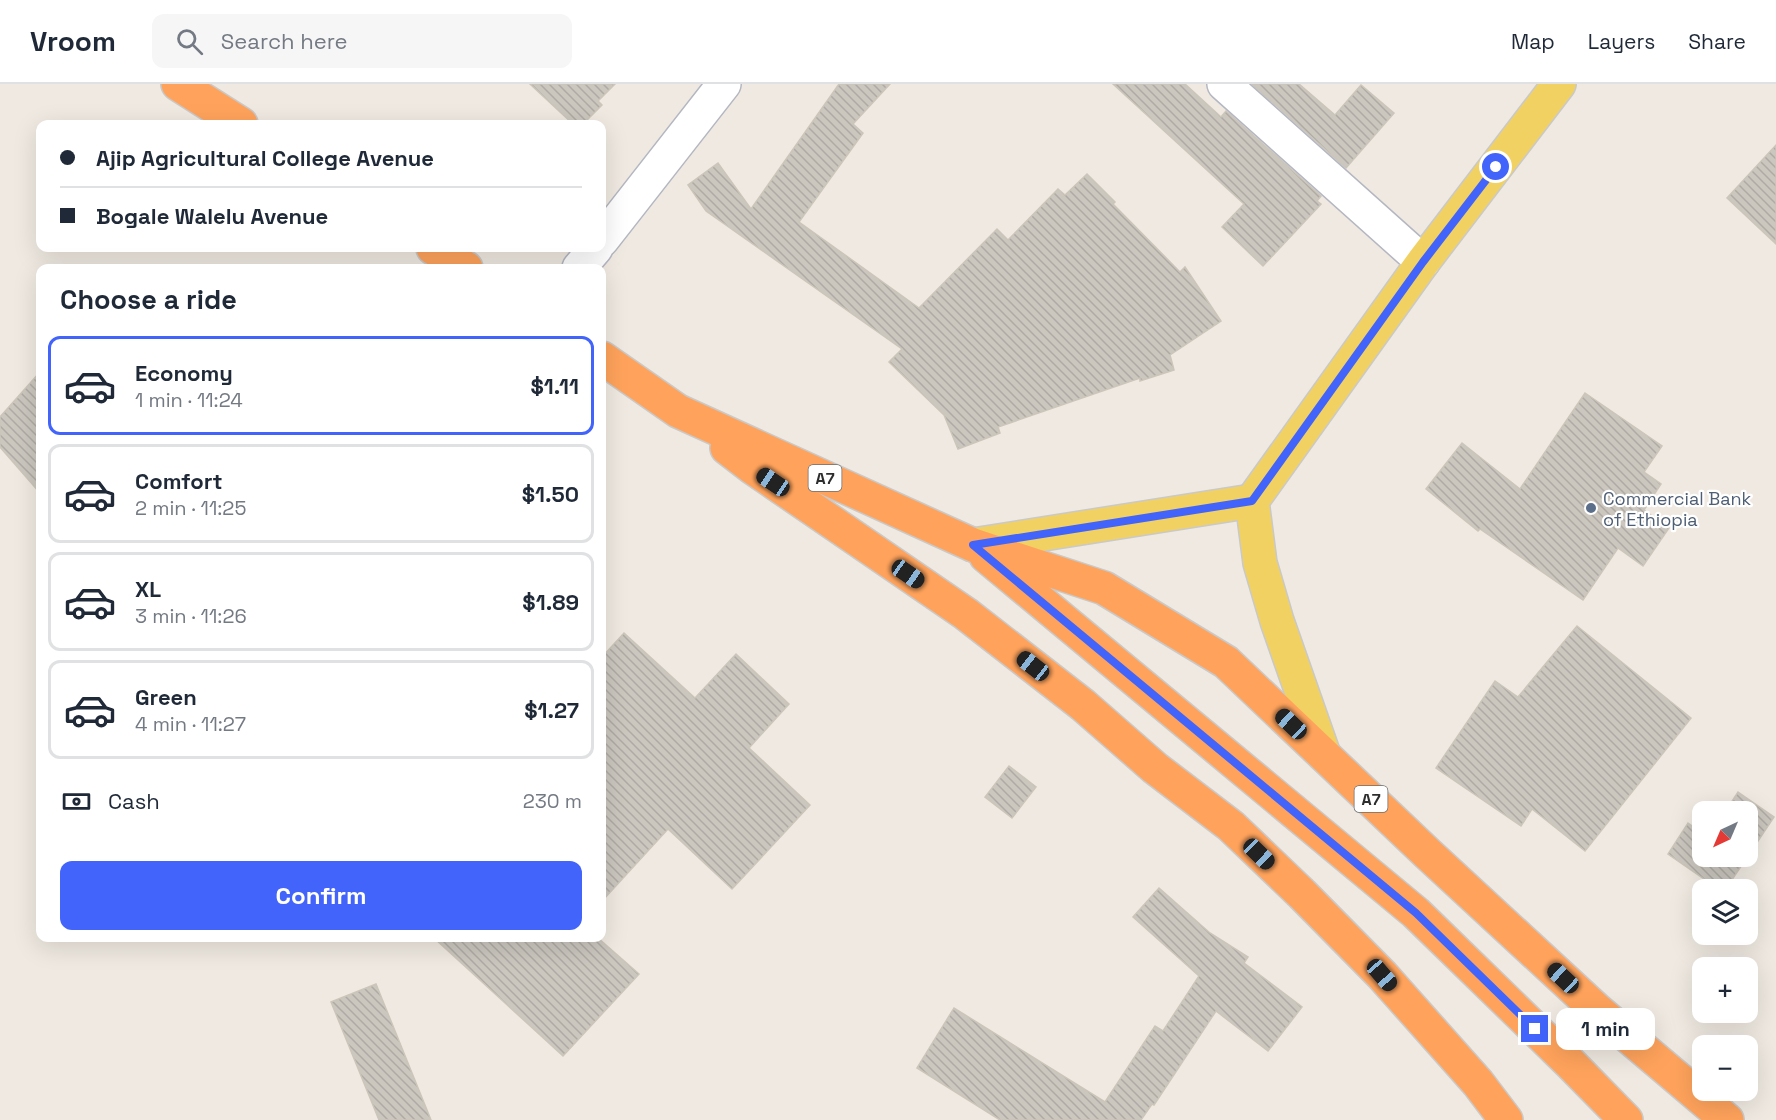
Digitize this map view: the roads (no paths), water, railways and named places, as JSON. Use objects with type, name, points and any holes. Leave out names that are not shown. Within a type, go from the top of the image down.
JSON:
[{"type":"highway","points":[[178,84],[235,120]]},
{"type":"highway","points":[[440,252],[459,264]]},
{"type":"highway","name":"A7","points":[[606,361],[678,411],[973,545],[1104,588],[1226,662],[1597,1010],[1727,1120]]},
{"type":"highway","points":[[678,411],[753,468],[966,614],[1083,705],[1155,768],[1231,826],[1382,975],[1478,1083],[1506,1120]]},
{"type":"highway","name":"A7","points":[[973,545],[1416,913],[1626,1120]]},
{"type":"main road","points":[[973,545],[1252,501],[1423,262],[1559,84]]},
{"type":"main road","name":"A7","points":[[1252,501],[1260,563],[1276,621],[1324,755]]},
{"type":"street","points":[[606,235],[724,84]]},
{"type":"street","points":[[1224,84],[1423,262]]},
{"type":"street","points":[[582,264],[593,252]]},
{"type":"place","name":"Commercial Bank of Ethiopia","points":[[1591,508]]}]
